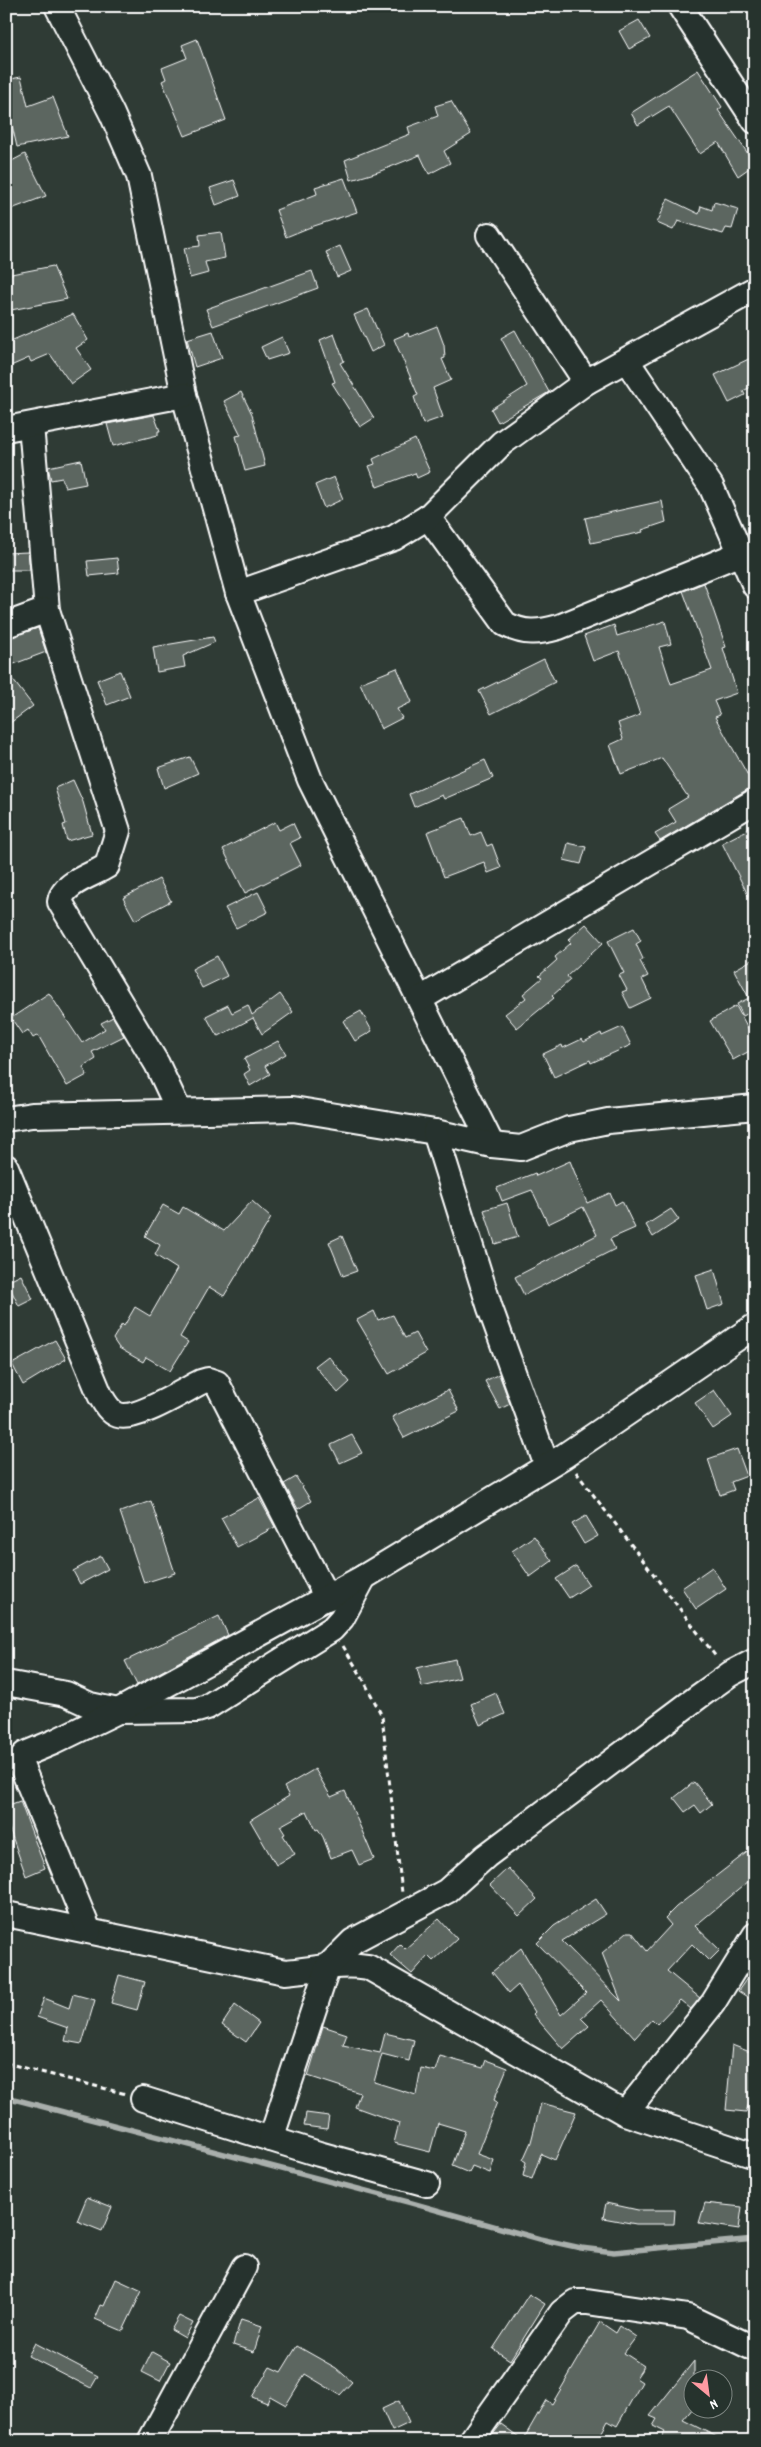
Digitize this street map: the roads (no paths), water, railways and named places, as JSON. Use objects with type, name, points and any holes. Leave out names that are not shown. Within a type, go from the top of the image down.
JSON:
[{"type":"street","points":[[57,6],[112,114],[139,176],[184,395],[238,593],[310,780],[492,1145]]},
{"type":"street","points":[[680,6],[755,121]]},
{"type":"street","points":[[489,235],[586,382]]},
{"type":"street","points":[[238,593],[394,538],[428,517],[502,443],[586,382],[755,289]]},
{"type":"street","points":[[627,361],[704,474],[755,586]]},
{"type":"street","points":[[6,429],[184,395]]},
{"type":"street","points":[[31,425],[47,610],[118,831],[107,866],[63,891],[60,902],[157,1064],[179,1111]]},
{"type":"street","points":[[428,517],[505,624],[528,633],[559,627],[741,553]]},
{"type":"street","points":[[6,625],[47,610]]},
{"type":"street","points":[[420,999],[755,801]]},
{"type":"street","points":[[6,1119],[32,1116],[293,1109],[435,1132],[492,1145],[521,1148],[569,1129],[608,1121],[755,1107]]},
{"type":"street","points":[[435,1132],[490,1308],[555,1462]]},
{"type":"street","points":[[6,1167],[100,1395],[108,1408],[116,1415],[133,1415],[200,1382],[208,1380],[217,1383],[327,1598]]},
{"type":"street","points":[[89,1931],[21,1760],[22,1757],[30,1750],[54,1742],[118,1710],[364,1577],[555,1462],[755,1326]]},
{"type":"street","points":[[6,1683],[66,1694],[90,1705],[118,1710],[197,1710],[207,1707],[332,1629],[342,1618],[364,1577]]},
{"type":"street","points":[[270,2139],[328,1966],[353,1941],[447,1891],[509,1838],[730,1674],[755,1661]]},
{"type":"street","points":[[6,1914],[285,1972],[328,1966],[357,1965],[368,1967],[625,2113],[755,2156]]},
{"type":"street","points":[[625,2113],[713,2003],[755,1935]]},
{"type":"street","points":[[143,2099],[270,2139],[427,2184]]},
{"type":"street","points":[[150,2441],[244,2266]]},
{"type":"street","points":[[471,2441],[562,2312],[575,2302],[688,2317],[755,2349]]},
{"type":"waterway","points":[[6,2097],[408,2202],[540,2239],[581,2248],[614,2252],[755,2239]]}]
